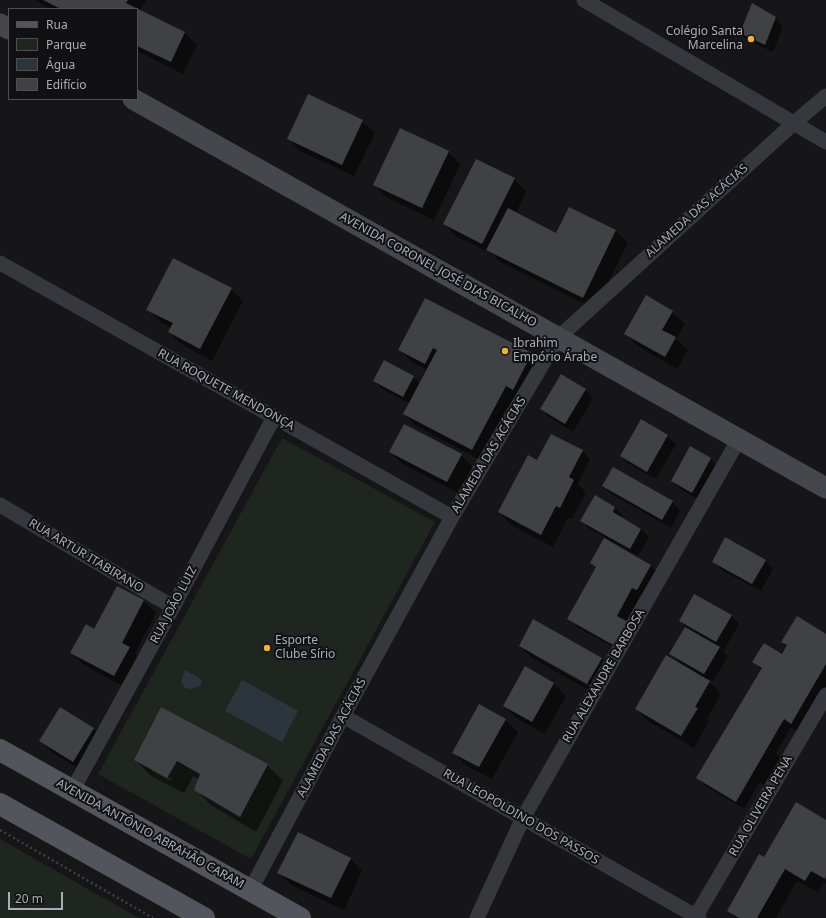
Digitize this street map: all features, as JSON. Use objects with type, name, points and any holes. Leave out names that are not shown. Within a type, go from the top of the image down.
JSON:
[{"type":"main road","name":"AVENIDA ANTÔNIO ABRAHÃO CARAM","points":[[0,750],[300,918]]},
{"type":"main road","points":[[0,804],[204,918]]},
{"type":"street","points":[[584,0],[826,142]]},
{"type":"street","name":"ALAMEDA DAS ACÁCIAS","points":[[250,891],[343,716],[452,517],[558,338],[794,123],[826,96]]},
{"type":"street","name":"AVENIDA CORONEL JOSÉ DIAS BICALHO","points":[[135,100],[826,488]]},
{"type":"street","name":"RUA ROQUETE MENDONÇA","points":[[0,263],[452,517]]},
{"type":"street","name":"RUA JOÃO LUIZ","points":[[72,791],[173,607],[274,417]]},
{"type":"street","name":"RUA ALEXANDRE BARBOSA","points":[[477,918],[523,818],[739,439]]},
{"type":"street","name":"RUA ARTUR ITABIRANO","points":[[0,505],[173,607]]},
{"type":"street","name":"RUA OLIVEIRA PENA","points":[[698,917],[826,695]]},
{"type":"street","name":"RUA LEOPOLDINO DOS PASSOS","points":[[343,716],[698,917]]},
{"type":"path","points":[[0,830],[153,918]]},
{"type":"green space","name":"Esporte Clube Sírio","points":[[282,438],[435,522],[251,859],[98,774]]},
{"type":"green space","points":[[0,839],[139,918],[0,918]]},
{"type":"water","points":[[185,670],[201,679],[201,685],[192,689],[185,688],[181,682]]},
{"type":"water","points":[[242,680],[298,711],[282,742],[225,711]]},
{"type":"building","points":[[43,0],[128,0],[126,3],[136,8],[59,8]]},
{"type":"building","points":[[752,3],[776,17],[765,45],[740,33]]},
{"type":"building","points":[[138,9],[185,32],[171,62],[138,46]]},
{"type":"building","points":[[308,94],[363,120],[342,165],[287,139]]},
{"type":"building","points":[[400,128],[449,151],[422,208],[373,185]]},
{"type":"building","points":[[476,159],[515,178],[482,244],[443,224]]},
{"type":"building","points":[[569,207],[616,230],[583,298],[486,250],[508,208],[556,233]]},
{"type":"building","points":[[173,258],[232,288],[200,349],[168,332],[173,323],[146,310]]},
{"type":"building","points":[[646,295],[673,311],[662,330],[676,337],[665,357],[624,334]]},
{"type":"building","points":[[425,298],[532,353],[513,390],[506,386],[472,450],[403,414],[437,350],[433,348],[425,364],[398,350]]},
{"type":"building","points":[[384,360],[414,376],[403,397],[373,381]]},
{"type":"building","points":[[561,374],[586,389],[565,424],[540,409]]},
{"type":"building","points":[[641,419],[668,435],[647,472],[620,456]]},
{"type":"building","points":[[404,424],[462,454],[447,482],[389,452]]},
{"type":"building","points":[[551,434],[583,450],[569,477],[574,480],[560,508],[556,506],[541,535],[498,512],[528,455],[537,460]]},
{"type":"building","points":[[690,446],[711,458],[692,493],[671,481]]},
{"type":"building","points":[[613,467],[673,501],[662,520],[602,486]]},
{"type":"building","points":[[595,495],[615,507],[613,512],[641,529],[630,549],[580,521]]},
{"type":"building","points":[[725,537],[766,560],[752,584],[712,562]]},
{"type":"building","points":[[604,538],[651,565],[637,590],[632,588],[617,616],[628,622],[615,646],[567,619],[596,567],[590,563]]},
{"type":"building","points":[[117,586],[144,600],[122,643],[130,647],[114,676],[70,653],[86,624],[94,629]]},
{"type":"building","points":[[694,594],[732,615],[716,642],[679,621]]},
{"type":"building","points":[[797,616],[826,634],[826,664],[791,724],[784,719],[736,802],[696,778],[762,668],[752,662],[764,643],[782,654],[787,645],[781,642]]},
{"type":"building","points":[[533,619],[602,658],[587,684],[519,646]]},
{"type":"building","points":[[685,627],[720,647],[704,674],[669,654]]},
{"type":"building","points":[[666,655],[710,681],[695,707],[698,708],[681,736],[635,709]]},
{"type":"building","points":[[525,666],[554,683],[532,722],[503,706]]},
{"type":"building","points":[[479,704],[506,719],[479,767],[452,753]]},
{"type":"building","points":[[60,707],[94,728],[73,762],[39,741]]},
{"type":"building","points":[[161,707],[268,764],[240,817],[194,790],[200,774],[177,761],[167,778],[134,760]]},
{"type":"building","points":[[796,802],[826,820],[825,879],[811,871],[805,881],[785,869],[757,918],[739,918],[727,911],[759,854],[764,857]]},
{"type":"building","points":[[298,832],[351,858],[331,898],[277,873]]},
{"type":"place","name":"Colégio Santa Marcelina","points":[[751,39]]},
{"type":"place","name":"Ibrahim Empório Árabe","points":[[505,351]]},
{"type":"place","name":"Esporte Clube Sírio","points":[[267,648]]}]
